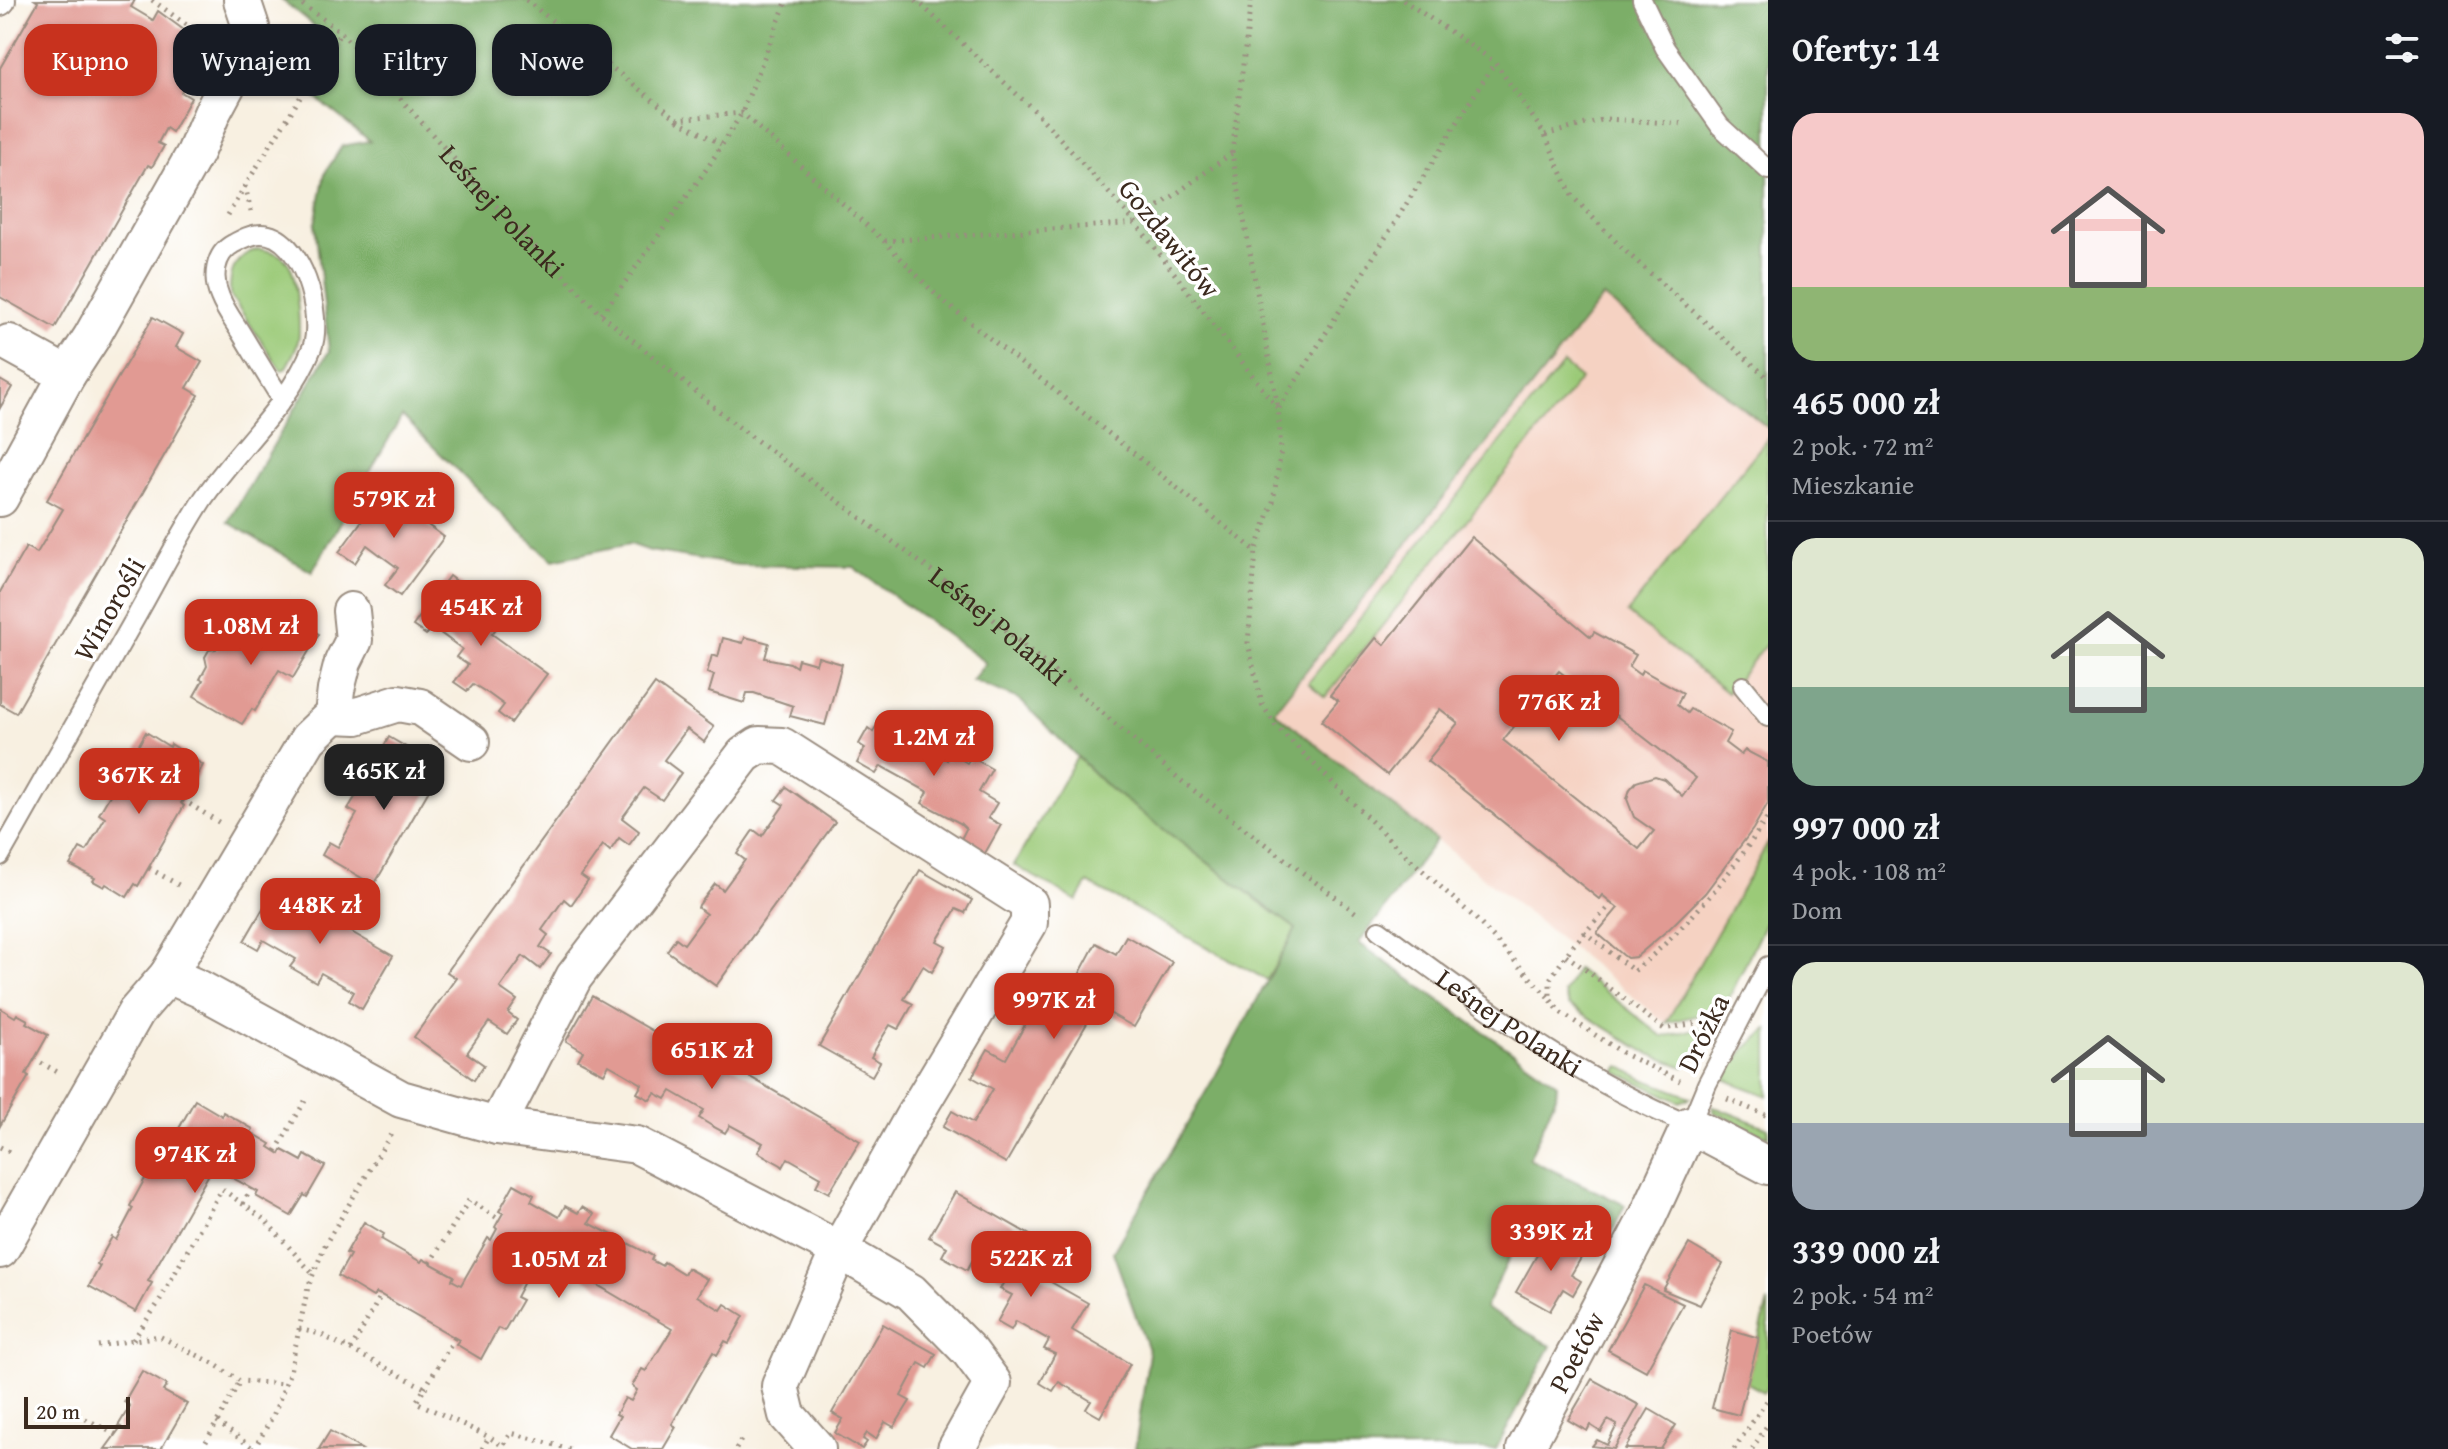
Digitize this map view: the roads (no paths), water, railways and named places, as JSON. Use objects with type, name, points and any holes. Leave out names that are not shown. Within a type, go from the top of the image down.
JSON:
[{"type":"street","points":[[0,498],[195,153],[213,111],[249,44],[251,27],[242,0]]},
{"type":"street","points":[[4,341],[67,375]]},
{"type":"street","points":[[0,1250],[136,1012],[168,975],[308,739],[333,715],[343,662],[354,640],[351,611]]},
{"type":"street","points":[[333,715],[357,716],[398,703],[420,707],[471,742]]},
{"type":"street","points":[[497,1126],[574,977],[744,755],[759,745],[782,746],[1029,904],[1029,923],[912,1119],[839,1250],[780,1386],[787,1415],[817,1449]]},
{"type":"street","points":[[168,975],[410,1102],[497,1126],[637,1145],[839,1250],[911,1292],[970,1352],[993,1383],[956,1449]]},
{"type":"street","name":"Leśnej Polanki","points":[[1690,1125],[1768,1166]]},
{"type":"street","name":"Poetów","points":[[1525,1449],[1648,1216],[1690,1125]]},
{"type":"lane","points":[[1642,0],[1665,48],[1720,126],[1768,170]]},
{"type":"lane","name":"Winorośli","points":[[0,856],[203,500],[268,421],[282,400],[313,346],[315,322],[303,268],[291,250],[276,236],[256,234],[226,247],[216,269],[217,286],[224,305],[282,400]]},
{"type":"lane","points":[[1743,686],[1768,717]]},
{"type":"lane","name":"Leśnej Polanki","points":[[1379,930],[1522,1034],[1573,1066],[1646,1107],[1690,1125]]},
{"type":"lane","name":"Dróżka","points":[[1690,1125],[1707,1084],[1768,966]]}]
